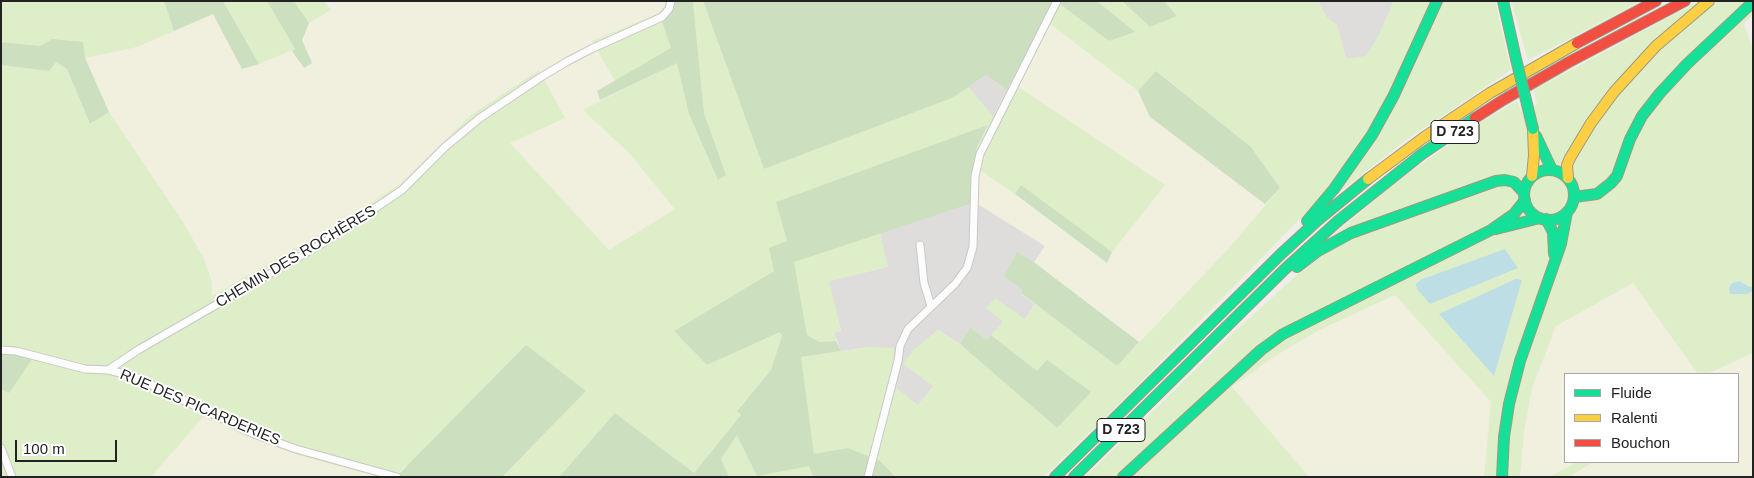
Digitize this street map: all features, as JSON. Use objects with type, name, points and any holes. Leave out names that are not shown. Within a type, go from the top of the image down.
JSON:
[{"type":"main road","points":[[1281,254],[1286,242],[1324,202],[1346,174],[1372,135],[1394,95],[1438,1]]},
{"type":"main road","points":[[1503,1],[1533,128],[1552,170]]},
{"type":"main road","name":"D 723","points":[[1055,477],[1281,254],[1371,177],[1444,123],[1490,93],[1548,59],[1656,1]]},
{"type":"main road","name":"D 723","points":[[1074,477],[1252,301],[1338,221],[1401,170],[1445,138],[1547,74],[1685,1]]},
{"type":"main road","points":[[1568,178],[1568,165],[1572,153],[1614,92],[1656,46],[1709,1]]},
{"type":"main road","points":[[1574,197],[1597,194],[1611,183],[1616,176],[1630,139],[1642,116],[1660,93],[1753,2]]},
{"type":"main road","points":[[1532,176],[1534,155],[1533,128]]},
{"type":"main road","points":[[1123,477],[1261,350],[1284,334],[1491,230],[1514,214],[1525,197],[1528,181],[1532,176],[1538,172],[1552,170],[1568,178],[1572,184],[1574,197],[1572,205],[1567,212],[1561,244],[1552,265],[1520,361],[1509,404],[1504,437],[1502,477]]},
{"type":"main road","points":[[1252,301],[1266,296],[1318,251],[1351,233],[1496,180],[1514,182],[1525,197],[1533,214],[1543,219],[1553,232],[1555,247],[1552,265]]},
{"type":"main road","points":[[1491,230],[1543,219],[1554,219],[1567,212]]},
{"type":"street","name":"CHEMIN DES ROCHÈRES","points":[[108,370],[328,240],[402,190],[445,148],[480,118],[568,61],[662,17],[669,9],[671,1]]},
{"type":"street","points":[[868,477],[898,361],[900,346],[908,329],[955,284],[967,268],[973,247],[975,176],[980,154],[1057,1]]},
{"type":"street","points":[[920,245],[924,283],[930,306]]},
{"type":"street","name":"RUE DES PICARDERIES","points":[[1,350],[16,351],[85,369],[108,370],[133,376],[254,434],[296,449],[397,477]]},
{"type":"street","points":[[1,448],[12,477]]},
{"type":"shaded area","points":[[340,1],[666,1],[665,7],[659,13],[592,41],[615,81],[597,91],[600,100],[583,110],[630,154],[675,209],[609,250],[510,143],[539,70],[471,115],[400,184],[359,211],[212,296],[212,282],[204,259],[183,222],[109,112],[85,58],[137,47],[213,14],[242,69],[292,51],[304,68],[312,63],[301,40],[309,23],[331,10]]},
{"type":"shaded area","points":[[1318,1],[1394,1],[1379,35],[1366,57],[1346,59],[1337,25],[1326,17]]},
{"type":"shaded area","points":[[1044,19],[1138,91],[1150,117],[1265,204],[1230,247],[1139,342],[1034,263],[1045,246],[970,199],[974,166],[1015,194],[1107,263],[1112,252],[1164,185],[1011,82]]},
{"type":"shaded area","points":[[986,75],[1007,90],[993,117],[968,87]]},
{"type":"shaded area","points":[[970,199],[1045,246],[1034,263],[1017,253],[1023,290],[1021,294],[1035,304],[1025,319],[1003,322],[987,340],[970,327],[960,344],[938,330],[934,386],[917,406],[889,382],[893,365],[871,347],[841,351],[834,333],[841,331],[828,281],[887,267],[880,233],[970,204]]},
{"type":"shaded area","points":[[1634,283],[1697,373],[1564,373],[1564,463],[1574,463],[1549,477],[1520,477],[1524,432],[1532,388],[1556,326]]},
{"type":"shaded area","points":[[1395,295],[1491,402],[1484,477],[1309,477],[1232,387],[1272,358],[1317,331]]},
{"type":"shaded area","points":[[1753,353],[1753,477],[1569,477],[1591,463],[1739,463],[1739,373],[1709,373]]},
{"type":"shaded area","points":[[204,415],[246,436],[301,456],[379,477],[151,477]]},
{"type":"green space","points":[[1,1],[164,1],[174,31],[137,47],[85,58],[52,39],[40,46],[1,42]]},
{"type":"green space","points":[[164,1],[223,1],[259,64],[242,69],[213,14],[174,31]]},
{"type":"green space","points":[[223,1],[267,1],[295,49],[259,64]]},
{"type":"green space","points":[[267,1],[294,1],[309,23],[302,40],[312,63],[304,68],[292,51],[295,49]]},
{"type":"green space","points":[[294,1],[324,1],[331,10],[309,23]]},
{"type":"green space","points":[[666,1],[696,1],[693,2],[704,113],[726,175],[718,180],[689,114],[677,63],[600,100],[597,91],[671,48],[659,13],[665,7]]},
{"type":"green space","points":[[703,1],[764,169],[952,98],[968,87],[993,116],[1011,82],[1165,185],[1112,252],[1021,185],[1015,194],[974,166],[977,147],[988,126],[776,202],[787,241],[774,271],[674,331],[707,365],[780,332],[782,336],[771,370],[737,410],[741,415],[694,473],[615,413],[559,477],[502,477],[586,391],[404,467],[396,477],[379,477],[301,456],[246,436],[204,416],[151,477],[1,477],[1,389],[10,393],[1,353],[1,65],[48,71],[56,62],[67,69],[90,124],[109,112],[183,222],[204,259],[212,282],[212,296],[359,211],[400,184],[471,115],[539,70],[565,118],[510,143],[609,250],[675,209],[630,154],[583,110],[677,62],[689,114],[718,179],[726,175],[704,113],[693,2]]},
{"type":"green space","points":[[703,1],[1054,1],[1007,90],[986,75],[952,98],[764,169]]},
{"type":"green space","points":[[1056,1],[1109,41],[1134,32],[1097,1],[1122,1],[1150,27],[1176,16],[1164,1],[1318,1],[1326,17],[1337,25],[1346,59],[1366,56],[1379,35],[1394,1],[1495,1],[1511,70],[1403,142],[1331,199],[1316,202],[1135,388],[1044,477],[896,477],[880,461],[814,454],[801,357],[871,347],[894,348],[889,382],[918,405],[933,386],[903,364],[914,349],[938,330],[960,344],[1057,428],[1037,371],[991,335],[1003,322],[986,308],[995,298],[1025,319],[1035,304],[1117,366],[1230,247],[1280,188],[1251,147],[1157,71],[1138,91],[1044,19]]},
{"type":"green space","points":[[1056,1],[1097,1],[1135,32],[1109,41]]},
{"type":"green space","points":[[1122,1],[1164,1],[1177,16],[1150,27]]},
{"type":"green space","points":[[1511,1],[1641,1],[1528,60]]},
{"type":"green space","points":[[1699,1],[1708,8],[1719,1],[1753,1],[1753,15],[1744,23],[1753,50],[1753,353],[1709,373],[1697,373],[1633,283],[1556,326],[1532,388],[1524,432],[1520,477],[1484,477],[1491,402],[1395,295],[1317,331],[1272,358],[1232,387],[1309,477],[1085,477],[1233,333],[1297,275],[1332,249],[1329,239],[1395,183],[1481,122],[1517,101],[1522,113],[1537,104],[1534,90]]},
{"type":"green space","points":[[659,13],[672,48],[615,81],[592,41]]},
{"type":"green space","points":[[52,39],[83,42],[85,58],[109,112],[90,124],[67,69],[56,62],[49,71],[1,65],[1,42],[40,46]]},
{"type":"green space","points":[[1156,71],[1251,147],[1280,188],[1265,204],[1150,117],[1138,91]]},
{"type":"green space","points":[[988,125],[977,147],[970,204],[794,262],[807,335],[819,342],[836,341],[841,351],[801,357],[814,454],[848,448],[880,461],[896,477],[813,477],[809,466],[757,476],[737,435],[721,459],[729,477],[559,477],[615,413],[694,473],[741,415],[737,411],[771,370],[782,336],[780,332],[707,365],[674,331],[774,271],[769,248],[787,241],[776,202]]},
{"type":"green space","points":[[1021,185],[1112,252],[1107,263],[1015,194]]},
{"type":"green space","points":[[880,233],[888,267],[829,281],[841,331],[834,333],[836,341],[819,342],[807,335],[793,262]]},
{"type":"green space","points":[[1017,252],[1035,263],[1139,342],[1117,366],[1021,293],[1023,290],[1004,276]]},
{"type":"green space","points":[[970,327],[987,340],[991,335],[1037,371],[1047,360],[1091,392],[1057,428],[960,344]]},
{"type":"green space","points":[[526,345],[586,391],[502,477],[396,477]]},
{"type":"green space","points":[[1,353],[14,353],[32,359],[9,393],[1,389]]},
{"type":"green space","points":[[737,435],[809,466],[813,477],[729,477],[721,459]]},
{"type":"green space","points":[[1575,463],[1591,463],[1569,477],[1549,477]]},
{"type":"water","points":[[1505,249],[1518,268],[1430,304],[1417,289],[1416,284],[1420,280]]},
{"type":"water","points":[[1516,279],[1522,280],[1494,376],[1439,314]]},
{"type":"water","points":[[1740,281],[1752,287],[1753,291],[1747,294],[1730,294],[1729,288],[1732,283]]},
{"type":"traffic: fast","points":[[1307,221],[1334,189],[1372,135],[1394,95],[1437,1]]},
{"type":"traffic: fast","points":[[1503,1],[1516,59]]},
{"type":"traffic: fast","points":[[1574,197],[1597,194],[1611,183],[1617,176],[1630,139],[1642,116],[1660,93],[1687,64],[1753,2]]},
{"type":"traffic: fast","points":[[1516,59],[1533,129]]},
{"type":"traffic: fast","points":[[1074,477],[1285,269],[1338,221],[1422,154],[1475,118]]},
{"type":"traffic: fast","points":[[1536,136],[1552,170]]},
{"type":"traffic: fast","points":[[1549,170],[1559,172],[1567,177],[1572,185],[1574,195],[1572,205],[1567,213],[1559,218],[1549,220],[1539,218],[1531,213],[1526,205],[1524,195],[1526,185],[1531,177],[1539,172],[1549,170]]},
{"type":"traffic: fast","points":[[1055,477],[1281,254],[1318,220],[1368,179]]},
{"type":"traffic: fast","points":[[1297,267],[1318,251],[1351,233],[1496,181],[1514,182],[1524,193]]},
{"type":"traffic: fast","points":[[1123,477],[1261,350],[1283,334],[1491,230],[1514,214],[1525,200]]},
{"type":"traffic: fast","points":[[1502,477],[1504,437],[1509,404],[1520,361],[1561,244],[1567,212]]},
{"type":"traffic: fast","points":[[1496,229],[1540,218]]},
{"type":"traffic: fast","points":[[1546,219],[1553,232],[1554,254]]},
{"type":"traffic: slow","points":[[1568,178],[1567,165],[1570,158],[1591,123],[1614,92],[1656,46],[1709,1]]},
{"type":"traffic: slow","points":[[1368,179],[1423,138],[1490,93],[1577,43]]},
{"type":"traffic: slow","points":[[1532,176],[1534,155],[1533,129]]},
{"type":"traffic: jam","points":[[1577,43],[1656,1]]},
{"type":"traffic: jam","points":[[1475,118],[1569,62],[1685,1]]}]
